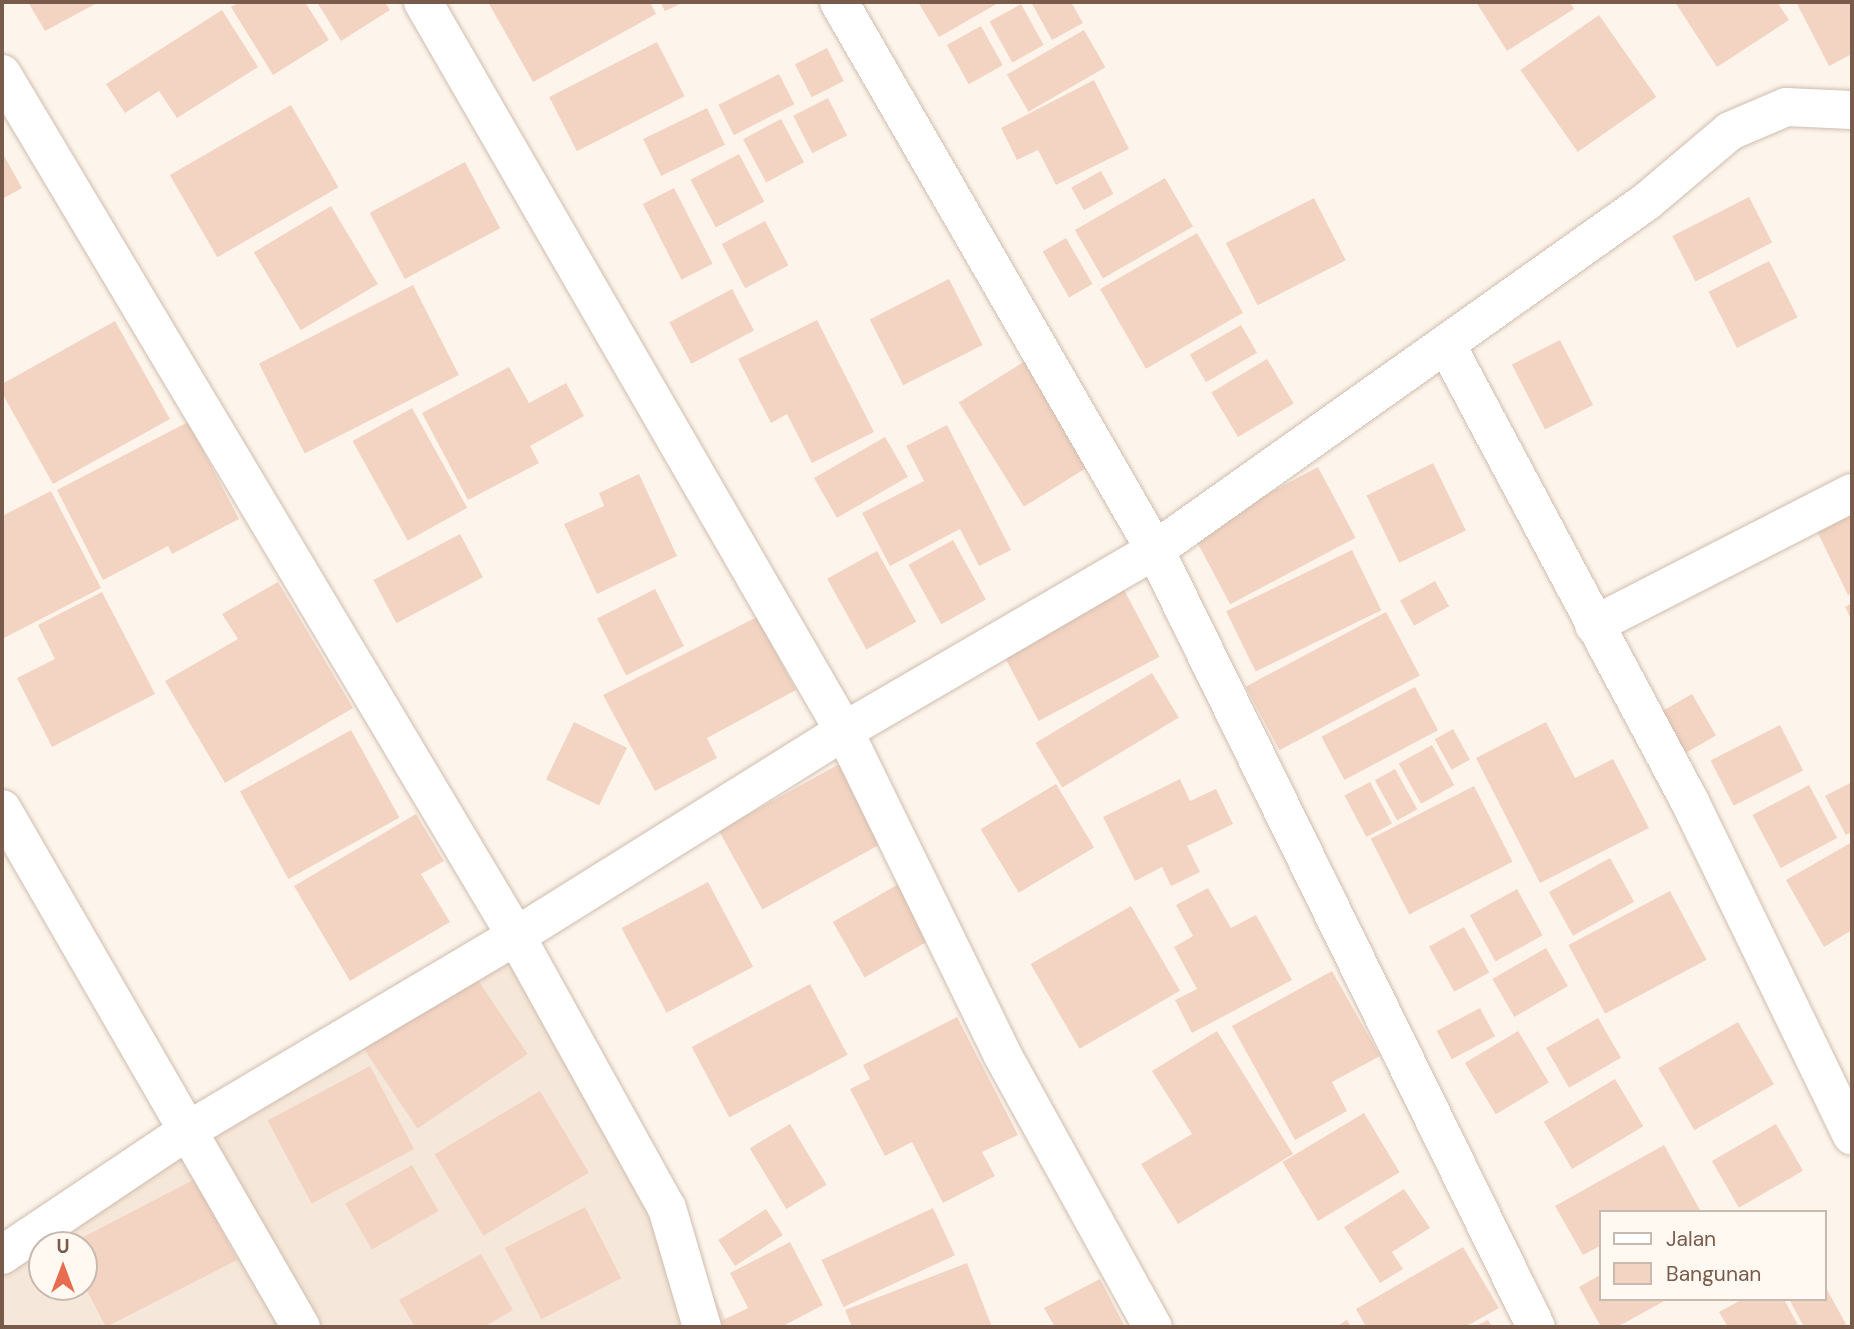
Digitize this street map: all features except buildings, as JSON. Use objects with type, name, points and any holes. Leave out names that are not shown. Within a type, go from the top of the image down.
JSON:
[{"type":"street","points":[[423,2],[844,731],[1002,1054],[1153,1327]]},
{"type":"street","points":[[839,2],[1155,550],[1536,1327]]},
{"type":"street","points":[[2,74],[516,936],[667,1208],[702,1327]]},
{"type":"street","points":[[2,1255],[189,1130],[516,936],[844,731],[1155,550],[1646,202],[1730,131],[1786,107],[1852,110]]},
{"type":"street","points":[[1446,344],[1689,800],[1852,1135]]},
{"type":"street","points":[[1594,625],[1852,493]]},
{"type":"street","points":[[2,809],[301,1327]]},
{"type":"shaded area","points":[[529,932],[730,1327],[2,1327],[2,1246]]}]
